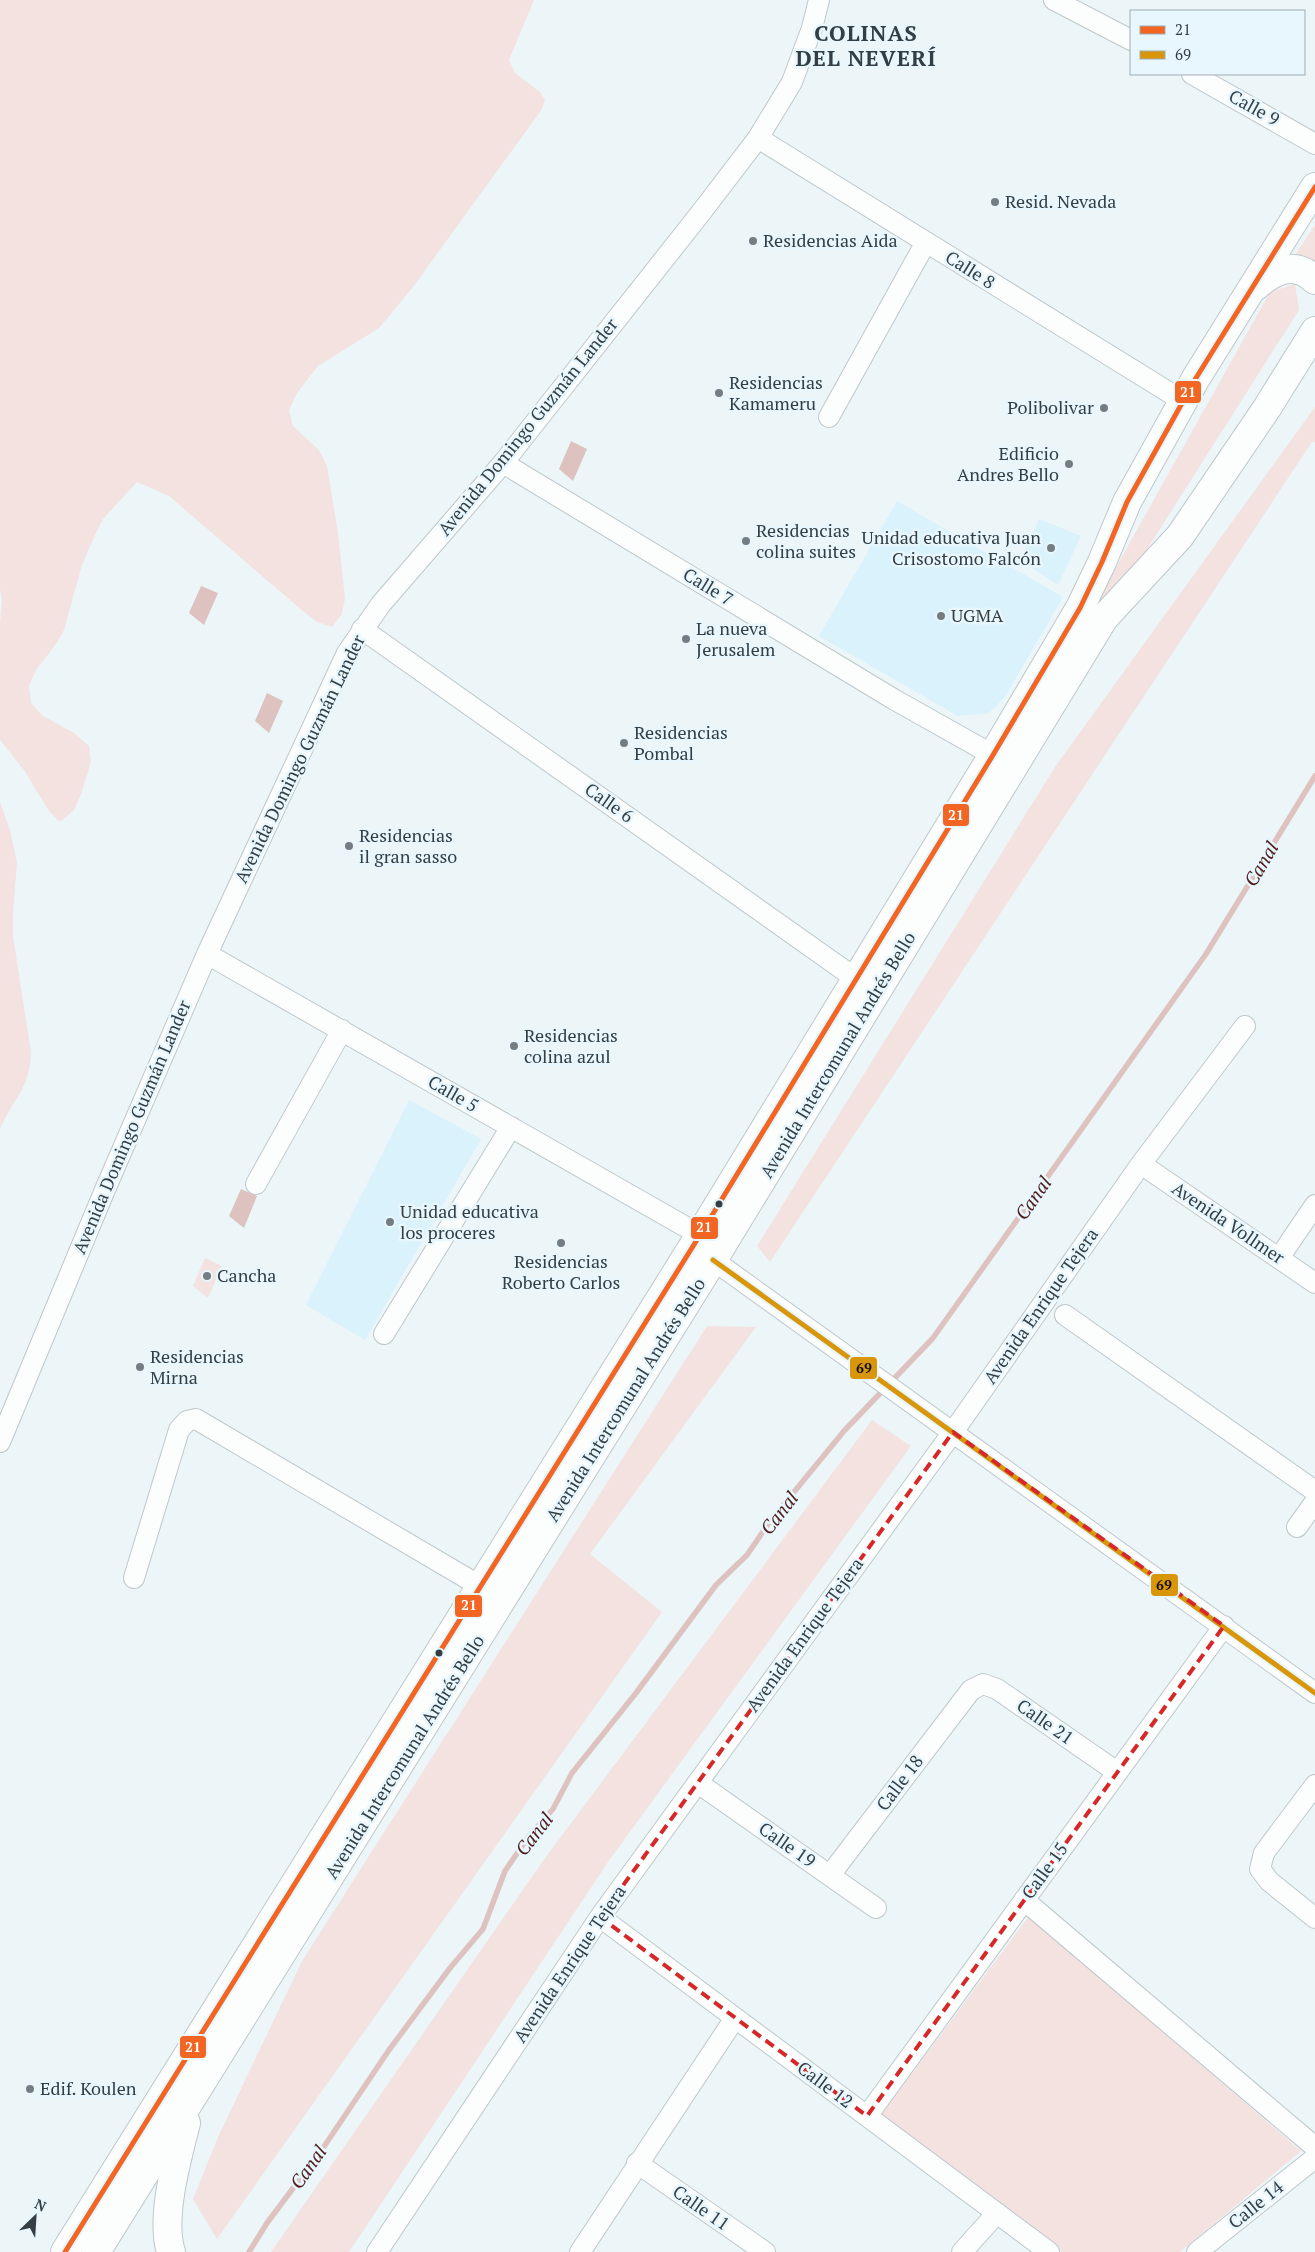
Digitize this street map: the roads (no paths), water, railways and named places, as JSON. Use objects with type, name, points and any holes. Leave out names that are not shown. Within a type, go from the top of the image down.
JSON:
[{"type":"main road","name":"Avenida Intercomunal Andrés Bello","points":[[65,2252],[700,1235],[855,978],[993,755],[1080,608],[1127,502],[1183,401],[1315,187]]},
{"type":"main road","points":[[1251,291],[1274,272],[1285,268],[1305,273],[1315,280]]},
{"type":"main road","name":"Avenida Intercomunal Andrés Bello","points":[[96,2252],[713,1260],[1104,618],[1180,536],[1267,408],[1315,331]]},
{"type":"main road","points":[[1267,408],[1291,392],[1315,359]]},
{"type":"main road","points":[[171,2252],[168,2242],[167,2221],[177,2159],[192,2099]]},
{"type":"street","name":"Avenida Domingo Guzmán Lander","points":[[0,1442],[104,1192],[207,954],[347,653],[381,604],[503,463],[758,138],[792,82],[812,28],[819,0]]},
{"type":"street","points":[[1054,0],[1130,39]]},
{"type":"street","name":"Calle 9","points":[[1194,75],[1315,144]]},
{"type":"street","name":"Calle 8","points":[[758,138],[1183,401]]},
{"type":"street","points":[[829,417],[926,242]]},
{"type":"street","name":"Calle 7","points":[[503,463],[895,700],[993,755]]},
{"type":"street","name":"Calle 6","points":[[362,629],[855,978]]},
{"type":"street","name":"Calle 5","points":[[207,954],[700,1235]]},
{"type":"street","name":"Avenida Enrique Tejera","points":[[377,2252],[600,1917],[953,1432],[1141,1164],[1244,1026]]},
{"type":"street","points":[[256,1184],[342,1030]]},
{"type":"street","points":[[384,1334],[511,1127]]},
{"type":"street","name":"Avenida Vollmer","points":[[1141,1164],[1315,1283]]},
{"type":"street","points":[[1279,1258],[1315,1206]]},
{"type":"street","points":[[713,1260],[1315,1692]]},
{"type":"street","points":[[1065,1315],[1315,1491]]},
{"type":"street","points":[[134,1578],[179,1430],[187,1421],[196,1418],[480,1586]]},
{"type":"street","points":[[1297,1527],[1315,1502]]},
{"type":"street","name":"Calle 15","points":[[867,2116],[1224,1626]]},
{"type":"street","name":"Calle 21","points":[[971,1690],[983,1684],[997,1689],[1117,1772]]},
{"type":"street","name":"Calle 18","points":[[830,1875],[971,1690]]},
{"type":"street","name":"Calle 19","points":[[698,1783],[876,1908]]},
{"type":"street","points":[[1315,1785],[1264,1854],[1260,1869],[1269,1882],[1315,1918]]},
{"type":"street","points":[[1024,1900],[1315,2147]]},
{"type":"street","name":"Calle 12","points":[[600,1917],[1049,2252]]},
{"type":"street","points":[[580,2252],[735,2018]]},
{"type":"street","name":"Calle 14","points":[[1197,2252],[1315,2158]]},
{"type":"street","name":"Calle 11","points":[[637,2164],[765,2252]]},
{"type":"street","points":[[962,2252],[997,2213]]},
{"type":"waterway","name":"Canal","points":[[249,2252],[267,2223],[321,2151],[389,2050],[450,1968],[483,1929],[505,1871],[529,1836],[553,1809],[572,1773],[636,1693],[716,1585],[747,1555],[771,1520],[844,1431],[933,1338],[1206,954],[1315,776]]},
{"type":"place","name":"Resid. Nevada","points":[[995,202]]},
{"type":"place","name":"Residencias Aida","points":[[753,241]]},
{"type":"place","name":"Residencias Kamameru","points":[[719,393]]},
{"type":"place","name":"Polibolivar","points":[[1104,408]]},
{"type":"place","name":"Edificio Andres Bello","points":[[1069,464]]},
{"type":"place","name":"Residencias colina suites","points":[[746,541]]},
{"type":"place","name":"Unidad educativa Juan Crisostomo Falcón","points":[[1051,548]]},
{"type":"place","name":"UGMA","points":[[941,616]]},
{"type":"place","name":"La nueva Jerusalem","points":[[686,639]]},
{"type":"place","name":"Residencias Pombal","points":[[624,743]]},
{"type":"place","name":"Residencias il gran sasso","points":[[349,846]]},
{"type":"place","name":"Residencias colina azul","points":[[514,1046]]},
{"type":"place","name":"Unidad educativa los proceres","points":[[390,1222]]},
{"type":"place","name":"Residencias Roberto Carlos","points":[[561,1243]]},
{"type":"place","name":"Cancha","points":[[207,1276]]},
{"type":"place","name":"Residencias Mirna","points":[[140,1367]]},
{"type":"place","name":"Edif. Koulen","points":[[30,2089]]},
{"type":"district","name":"COLINAS DEL NEVERÍ","points":[[866,46]]}]
